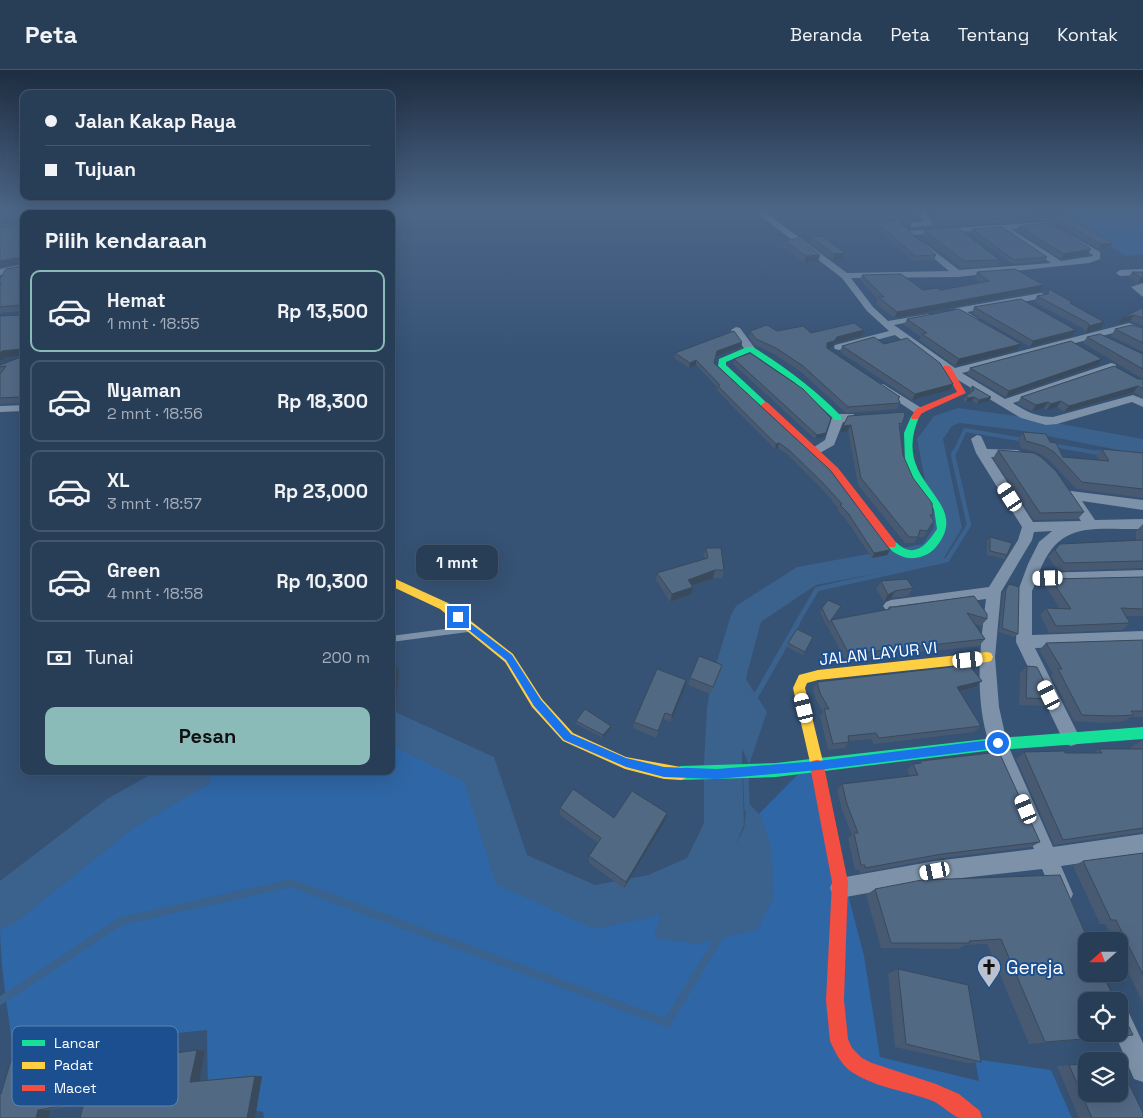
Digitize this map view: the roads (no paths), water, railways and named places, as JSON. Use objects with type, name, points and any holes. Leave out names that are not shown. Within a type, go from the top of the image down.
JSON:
[{"type":"street","points":[[822,259],[845,276],[870,309],[896,332],[949,370],[1025,416],[1046,421],[1137,397],[1143,409]]},
{"type":"street","points":[[940,259],[958,274]]},
{"type":"street","points":[[1051,259],[1059,264]]},
{"type":"street","points":[[845,276],[870,273],[958,274],[1012,270],[1092,259]]},
{"type":"street","points":[[999,260],[1012,270]]},
{"type":"street","points":[[0,272],[20,268]]},
{"type":"street","points":[[1120,273],[1143,272]]},
{"type":"street","points":[[1143,286],[1136,287],[1143,294]]},
{"type":"street","points":[[886,324],[1041,296]]},
{"type":"street","points":[[1019,300],[1036,310]]},
{"type":"street","points":[[948,312],[982,325]]},
{"type":"street","points":[[949,370],[1070,342],[1129,326],[1143,330]]},
{"type":"street","points":[[736,330],[750,349],[770,361],[824,402],[838,418]]},
{"type":"street","points":[[836,351],[896,332]]},
{"type":"street","points":[[1097,334],[1112,342]]},
{"type":"street","points":[[1070,342],[1123,373]]},
{"type":"street","points":[[750,349],[721,363],[845,481],[867,514],[897,551],[912,555],[930,546],[942,529],[939,508],[920,484],[910,461],[908,433],[912,421],[918,412]]},
{"type":"street","points":[[1003,403],[1111,366]]},
{"type":"street","points":[[900,414],[918,412],[962,394],[960,387],[950,376],[949,370]]},
{"type":"street","points":[[871,378],[918,412]]},
{"type":"street","points":[[0,409],[20,408]]},
{"type":"street","points":[[838,418],[865,417]]},
{"type":"street","points":[[814,451],[830,442],[838,418]]},
{"type":"street","points":[[977,439],[982,453],[1030,528]]},
{"type":"street","points":[[982,453],[1000,452],[1030,456]]},
{"type":"street","points":[[1091,525],[1068,492],[1143,505]]},
{"type":"street","points":[[1030,528],[1143,524]]},
{"type":"street","points":[[1071,738],[1024,642],[1025,591],[1044,546],[1053,537],[1074,526]]},
{"type":"street","points":[[1030,528],[1025,540],[994,592],[987,658],[990,707],[998,743],[1070,912]]},
{"type":"street","points":[[1030,579],[1143,576]]},
{"type":"street","points":[[395,583],[444,606],[509,658],[537,703],[568,737],[626,763],[664,772],[717,774],[818,765],[998,743],[1143,733]]},
{"type":"street","points":[[891,606],[994,592]]},
{"type":"street","points":[[1024,642],[1143,638]]},
{"type":"street","name":"JALAN LAYUR VI","points":[[818,765],[799,688],[803,679],[818,675],[987,658]]},
{"type":"street","points":[[818,765],[840,888],[835,1018],[839,1044],[855,1062],[870,1072],[933,1091],[949,1099],[973,1118]]},
{"type":"street","points":[[840,888],[935,871],[1047,858],[1143,844]]},
{"type":"street","points":[[1128,1038],[1143,1070]]},
{"type":"lane","points":[[395,638],[472,628]]},
{"type":"waterway","points":[[395,729],[480,770],[511,869],[594,907],[649,896],[702,873],[724,825],[723,762],[725,707],[730,674],[747,615],[808,575],[932,553],[948,528],[930,439],[943,421],[958,415],[1023,424],[1143,447]]},
{"type":"waterway","points":[[954,454],[965,430],[1024,440]]},
{"type":"waterway","points":[[1052,445],[1104,454]]},
{"type":"waterway","points":[[796,625],[817,589],[947,560],[969,525],[953,455],[954,452]]},
{"type":"waterway","points":[[1097,452],[1106,454]]},
{"type":"waterway","points":[[753,701],[797,624]]},
{"type":"waterway","points":[[0,908],[121,813],[188,775]]},
{"type":"waterway","points":[[746,777],[747,809]]},
{"type":"waterway","points":[[0,1001],[121,921],[291,883],[667,1023],[721,934]]},
{"type":"place","name":"Gereja","points":[[989,988]]}]
